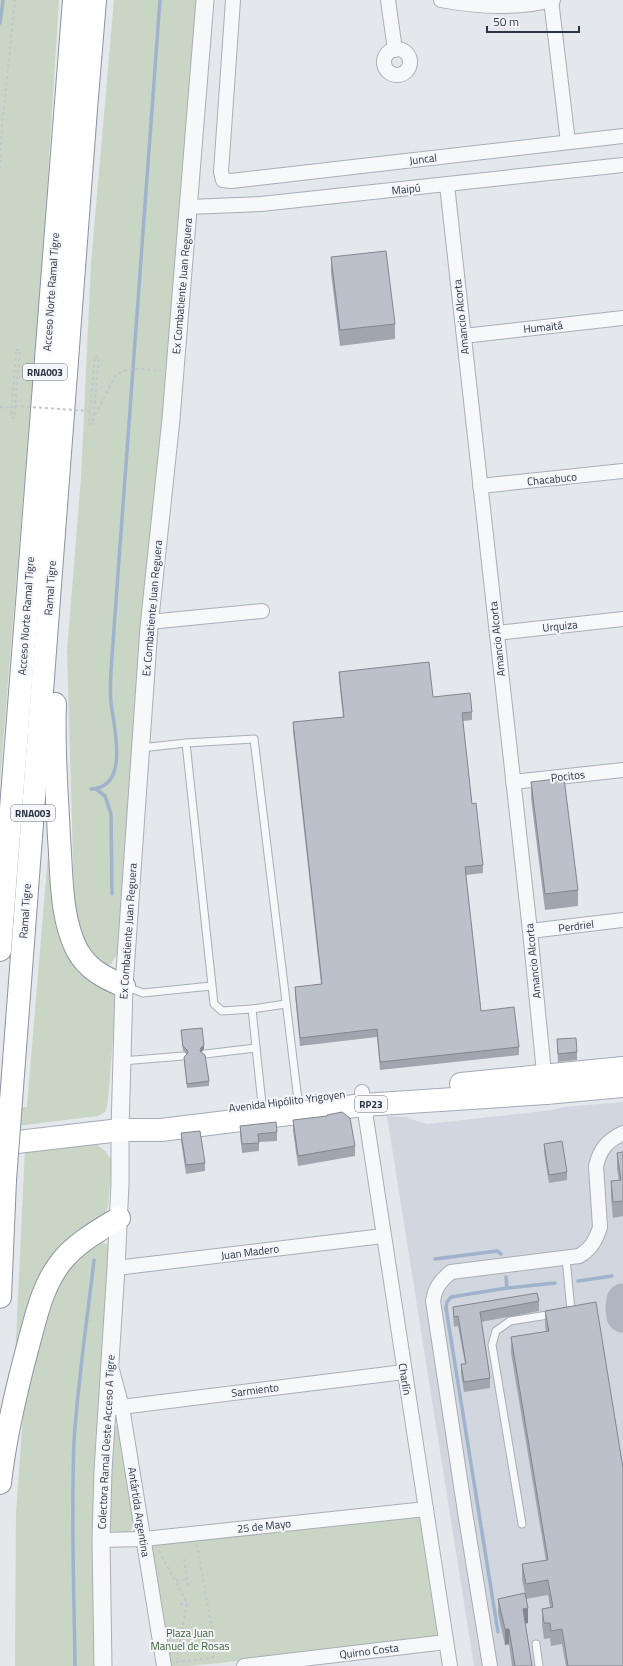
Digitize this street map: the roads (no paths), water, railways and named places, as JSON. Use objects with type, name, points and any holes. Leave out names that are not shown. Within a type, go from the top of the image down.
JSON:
[{"type":"main road","name":"Acceso Norte Ramal Tigre","points":[[55,525],[84,124],[84,5]]},
{"type":"main road","name":"Acceso Norte Ramal Tigre","points":[[17,729],[84,5]]},
{"type":"main road","points":[[55,525],[58,603],[54,709],[54,761],[64,905],[72,939],[84,961],[93,970],[107,979],[124,986]]},
{"type":"main road","name":"Ramal Tigre","points":[[0,1296],[5,1180],[55,525]]},
{"type":"main road","points":[[0,829],[17,729]]},
{"type":"main road","name":"Ramal Tigre","points":[[0,950],[17,729]]},
{"type":"main road","name":"Avenida Hipólito Yrigoyen","points":[[545,1085],[623,1068]]},
{"type":"main road","name":"Avenida Hipólito Yrigoyen","points":[[120,1130],[150,1117],[298,1100],[362,1098],[545,1085],[623,1086]]},
{"type":"main road","name":"Avenida Hipólito Yrigoyen","points":[[0,1144],[120,1130],[161,1130],[362,1098]]},
{"type":"main road","points":[[0,1483],[3,1455],[19,1380],[44,1290],[50,1277],[61,1261],[76,1246],[119,1218]]},
{"type":"street","name":"Ex Combatiente Juan Reguera","points":[[119,1218],[124,986],[149,622],[175,372],[205,0]]},
{"type":"street","name":"Juncal","points":[[233,0],[221,172],[223,180],[231,181],[623,136]]},
{"type":"street","points":[[388,0],[395,50]]},
{"type":"street","points":[[441,0],[479,6],[514,5],[551,0],[568,142]]},
{"type":"street","name":"Maipú","points":[[189,206],[261,204],[623,165]]},
{"type":"street","name":"Amancio Alcorta","points":[[447,185],[530,931],[545,1085]]},
{"type":"street","name":"Humaitá","points":[[464,336],[623,318]]},
{"type":"street","name":"Chacabuco","points":[[480,486],[623,471]]},
{"type":"street","points":[[149,622],[262,611]]},
{"type":"street","name":"Urquiza","points":[[497,633],[623,619]]},
{"type":"street","name":"Pocitos","points":[[513,782],[623,770]]},
{"type":"street","name":"Perdriel","points":[[530,931],[623,920]]},
{"type":"street","name":"Charlín","points":[[362,1098],[450,1666]]},
{"type":"street","points":[[490,1666],[435,1317],[433,1301],[435,1291],[440,1282],[451,1272],[566,1258],[579,1256],[586,1252],[597,1237],[600,1227],[596,1166],[602,1148],[608,1142],[623,1133]]},
{"type":"street","name":"Colectora Ramal Oeste Acceso A Tigre","points":[[103,1666],[101,1540],[114,1408],[110,1360],[119,1218]]},
{"type":"street","name":"Juan Madero","points":[[116,1268],[383,1236]]},
{"type":"street","name":"Sarmiento","points":[[114,1408],[404,1372]]},
{"type":"street","name":"Antártida Argentina","points":[[114,1408],[148,1539],[170,1664]]},
{"type":"street","name":"25 de Mayo","points":[[101,1540],[148,1539],[426,1509]]},
{"type":"street","name":"Quirno Costa","points":[[244,1666],[446,1642]]},
{"type":"lane","points":[[141,748],[186,743],[254,739],[298,1100]]},
{"type":"lane","points":[[186,743],[214,1004],[222,1011],[252,1009],[286,1004]]},
{"type":"lane","points":[[124,986],[143,993],[211,986]]},
{"type":"lane","points":[[252,1009],[262,1104]]},
{"type":"lane","points":[[205,1054],[256,1048]]},
{"type":"lane","points":[[122,1061],[184,1056]]},
{"type":"lane","points":[[522,1524],[492,1345],[496,1331],[510,1321],[571,1311],[566,1258]]},
{"type":"lane","points":[[536,1644],[539,1666]]},
{"type":"waterway","points":[[0,23],[3,0]]},
{"type":"waterway","points":[[91,789],[103,786],[111,779],[115,768],[117,755],[110,688],[160,0]]},
{"type":"waterway","points":[[96,789],[105,796],[111,814],[112,894]]},
{"type":"waterway","points":[[435,1259],[497,1251],[501,1254]]},
{"type":"waterway","points":[[75,1666],[73,1525],[74,1441],[80,1373],[94,1260]]},
{"type":"waterway","points":[[578,1281],[612,1276]]},
{"type":"waterway","points":[[506,1277],[507,1288]]},
{"type":"waterway","points":[[498,1632],[446,1308],[447,1302],[451,1297],[507,1288],[555,1283]]},
{"type":"park label","name":"Plaza Juan Manuel de Rosas","points":[[190,1639]]}]
